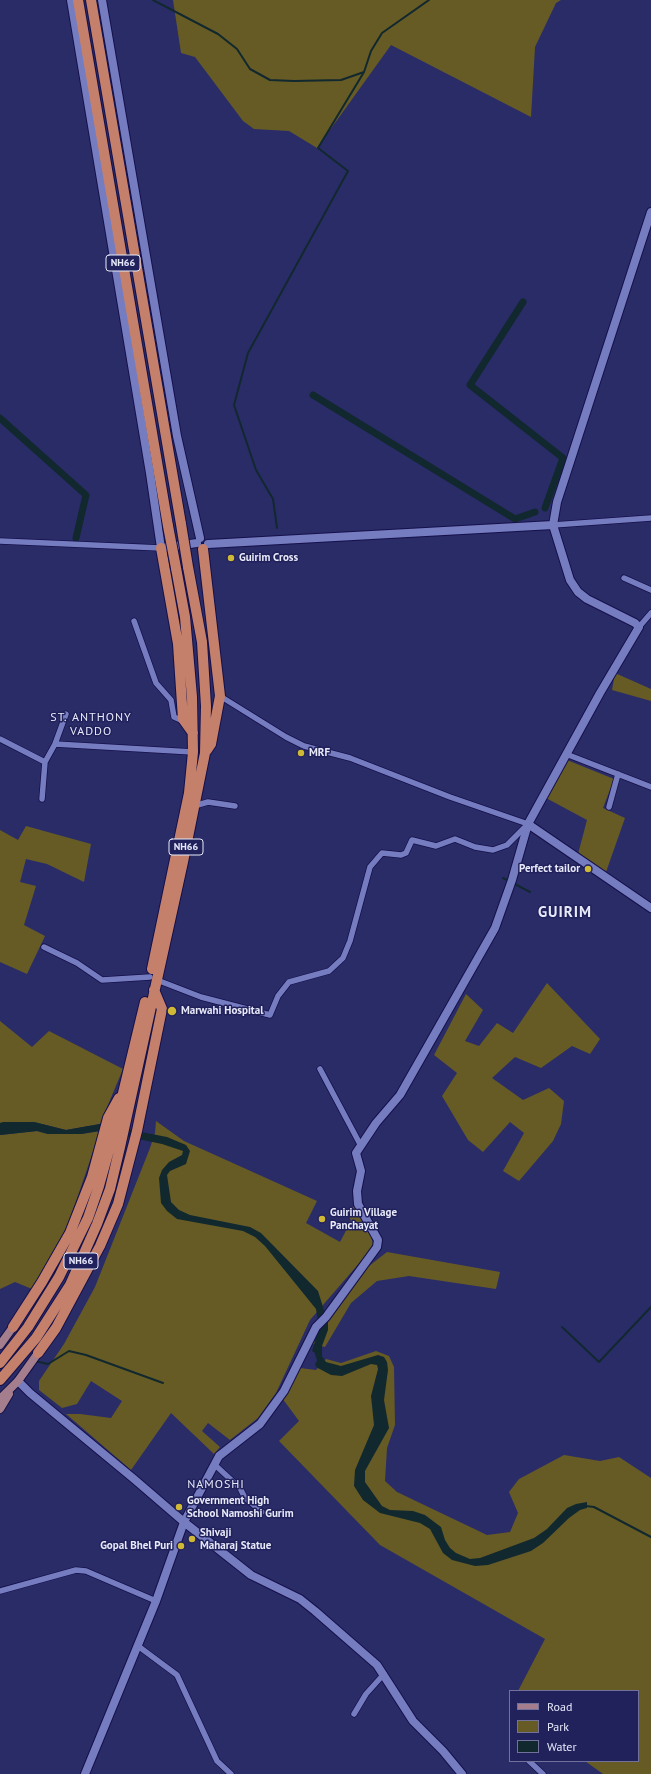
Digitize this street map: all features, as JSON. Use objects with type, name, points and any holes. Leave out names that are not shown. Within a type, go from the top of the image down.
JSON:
[{"type":"highway","name":"NH66","points":[[0,1363],[28,1328],[55,1284],[88,1218],[101,1179],[125,1085],[154,983],[189,793],[193,752],[192,698],[185,617],[168,526],[78,0]]},
{"type":"highway","name":"NH66","points":[[0,1380],[36,1338],[70,1285],[97,1224],[110,1189],[205,753],[206,706],[202,642],[91,0]]},
{"type":"highway","points":[[202,543],[220,696],[211,744],[205,753]]},
{"type":"highway","points":[[161,548],[178,644],[183,721],[193,733]]},
{"type":"highway","points":[[38,1353],[56,1328],[100,1246],[118,1204],[137,1131],[162,1009],[154,983]]},
{"type":"highway","points":[[13,1327],[42,1282],[70,1233],[92,1177],[108,1118],[125,1085]]},
{"type":"main road","points":[[0,1344],[13,1327]]},
{"type":"main road","points":[[0,1400],[18,1381],[38,1353]]},
{"type":"main road","points":[[0,1409],[11,1388]]},
{"type":"street","points":[[71,0],[150,473],[161,548]]},
{"type":"street","points":[[102,0],[177,436],[202,543]]},
{"type":"street","points":[[639,627],[587,599],[578,592],[570,580],[553,525],[557,502],[650,216]]},
{"type":"street","points":[[0,541],[161,548],[202,543],[553,525],[651,518]]},
{"type":"street","points":[[624,578],[651,590]]},
{"type":"street","points":[[86,1774],[156,1601],[184,1522],[219,1456],[260,1424],[284,1391],[316,1327],[326,1316],[377,1247],[378,1240],[358,1204],[357,1191],[361,1171],[356,1153],[376,1123],[400,1095],[495,928],[512,880],[528,824],[603,687],[639,627],[651,613]]},
{"type":"street","points":[[134,622],[156,683],[171,700],[174,717],[183,721]]},
{"type":"street","points":[[220,696],[286,737],[304,746],[350,758],[450,797],[528,824],[651,908]]},
{"type":"street","points":[[42,799],[45,762],[55,744],[66,714]]},
{"type":"street","points":[[0,739],[45,762]]},
{"type":"street","points":[[55,744],[193,752]]},
{"type":"street","points":[[566,754],[651,787]]},
{"type":"street","points":[[609,807],[618,774]]},
{"type":"street","points":[[194,806],[208,802],[235,806]]},
{"type":"street","points":[[44,947],[77,963],[102,980],[154,983],[270,1015],[278,996],[289,982],[329,971],[343,958],[350,941],[370,867],[382,853],[401,855],[406,853],[412,840],[436,846],[455,839],[475,847],[493,850],[507,845],[528,824]]},
{"type":"street","points":[[320,1069],[361,1146]]},
{"type":"street","points":[[18,1381],[30,1394],[184,1522],[251,1575],[300,1599],[377,1665],[412,1721],[442,1751],[459,1773]]},
{"type":"street","points":[[215,1465],[240,1488],[245,1498],[262,1512]]},
{"type":"street","points":[[0,1591],[76,1570],[86,1571],[156,1601]]},
{"type":"street","points":[[138,1646],[177,1676],[217,1761],[231,1774]]},
{"type":"street","points":[[354,1714],[366,1694],[384,1674]]},
{"type":"street","points":[[530,1762],[543,1774]]},
{"type":"green space","points":[[173,0],[561,0],[556,3],[535,47],[531,117],[391,45],[317,148],[289,131],[254,129],[243,121],[195,57],[181,53]]},
{"type":"green space","points":[[615,673],[651,689],[651,701],[612,690]]},
{"type":"green space","points":[[567,760],[614,779],[603,808],[625,818],[606,872],[578,854],[587,820],[546,798]]},
{"type":"green space","points":[[26,826],[91,844],[84,882],[47,864],[26,859],[20,882],[36,886],[24,925],[45,936],[27,974],[0,962],[0,830],[18,840]]},
{"type":"green space","points":[[547,983],[600,1039],[590,1054],[572,1046],[541,1068],[515,1057],[492,1078],[523,1100],[549,1088],[564,1101],[561,1124],[553,1141],[519,1181],[503,1171],[524,1133],[510,1122],[483,1152],[468,1140],[442,1096],[457,1073],[434,1055],[466,994],[483,1010],[465,1041],[479,1046],[497,1023],[513,1033]]},
{"type":"green space","points":[[0,1021],[32,1047],[49,1031],[123,1069],[100,1124],[66,1130],[34,1122],[0,1123]]},
{"type":"green space","points":[[156,1121],[184,1141],[317,1201],[306,1223],[340,1242],[351,1221],[347,1210],[355,1206],[369,1228],[373,1244],[368,1253],[310,1320],[276,1393],[258,1418],[230,1440],[208,1423],[202,1431],[220,1447],[214,1454],[171,1413],[131,1470],[66,1414],[80,1414],[111,1418],[122,1401],[91,1381],[77,1404],[62,1408],[39,1390],[39,1381],[64,1344],[95,1287],[150,1148],[155,1133]]},
{"type":"green space","points":[[37,1131],[48,1134],[81,1134],[100,1131],[68,1225],[32,1289],[15,1282],[0,1289],[0,1135]]},
{"type":"green space","points":[[387,1252],[500,1272],[496,1289],[409,1276],[377,1281],[351,1303],[325,1347],[313,1344],[365,1269]]},
{"type":"green space","points":[[376,1351],[389,1356],[394,1367],[395,1425],[387,1448],[385,1481],[397,1492],[487,1535],[510,1532],[518,1513],[509,1492],[519,1479],[564,1455],[600,1461],[619,1457],[651,1478],[651,1774],[603,1774],[586,1762],[639,1762],[639,1690],[519,1690],[545,1639],[380,1545],[279,1441],[299,1421],[282,1398],[300,1368],[316,1370],[326,1359],[341,1363]]},
{"type":"water","points":[[34,1122],[66,1130],[100,1124],[167,1137],[186,1145],[190,1151],[186,1164],[170,1171],[167,1175],[171,1202],[179,1210],[190,1215],[250,1227],[261,1233],[318,1291],[328,1323],[328,1330],[322,1346],[322,1356],[326,1362],[341,1366],[378,1355],[384,1357],[387,1362],[388,1370],[384,1400],[389,1428],[365,1471],[365,1482],[382,1506],[390,1510],[413,1511],[425,1515],[441,1527],[445,1540],[450,1548],[456,1553],[470,1559],[480,1558],[534,1538],[547,1529],[567,1508],[576,1504],[587,1502],[587,1508],[580,1510],[569,1518],[543,1543],[531,1551],[488,1565],[475,1566],[452,1560],[443,1553],[430,1529],[420,1523],[380,1513],[363,1500],[354,1486],[355,1470],[374,1425],[371,1396],[378,1369],[377,1365],[371,1364],[342,1376],[331,1375],[316,1367],[315,1364],[318,1359],[317,1354],[312,1351],[319,1328],[316,1309],[265,1246],[255,1237],[243,1231],[177,1219],[167,1211],[161,1203],[159,1178],[162,1170],[169,1162],[182,1155],[183,1151],[162,1144],[100,1131],[81,1134],[48,1134],[37,1131],[0,1135],[0,1123]]},
{"type":"waterway","points":[[153,0],[218,34],[237,49],[250,69],[270,80],[294,81],[341,80],[364,72],[371,51],[382,33],[429,0]]},
{"type":"waterway","points":[[277,528],[273,499],[256,470],[234,405],[248,353],[348,171],[318,148],[364,72]]},
{"type":"waterway","points":[[523,302],[470,385],[563,458],[545,508]]},
{"type":"waterway","points":[[313,395],[515,519],[535,512]]},
{"type":"waterway","points":[[0,418],[86,495],[76,538]]},
{"type":"waterway","points":[[503,878],[509,881]]},
{"type":"waterway","points":[[513,883],[530,892]]},
{"type":"waterway","points":[[76,1130],[89,1127]]},
{"type":"waterway","points":[[562,1327],[599,1362],[651,1307]]},
{"type":"waterway","points":[[35,1361],[48,1364],[69,1351],[86,1355],[163,1383]]},
{"type":"waterway","points":[[315,1351],[318,1360]]},
{"type":"waterway","points":[[586,1506],[594,1507],[651,1537]]},
{"type":"place","name":"Guirim Cross","points":[[231,558]]},
{"type":"place","name":"MRF","points":[[301,753]]},
{"type":"place","name":"Perfect tailor","points":[[588,869]]},
{"type":"place","name":"Marwahi Hospital","points":[[172,1011]]},
{"type":"place","name":"Guirim Village Panchayat","points":[[322,1219]]},
{"type":"place","name":"Government High School Namoshi Gurim","points":[[179,1507]]},
{"type":"place","name":"Shivaji Maharaj Statue","points":[[192,1539]]},
{"type":"place","name":"Gopal Bhel Puri","points":[[181,1546]]},
{"type":"district","name":"ST. ANTHONY VADDO","points":[[91,725]]},
{"type":"district","name":"GUIRIM","points":[[565,913]]},
{"type":"district","name":"NAMOSHI","points":[[216,1485]]}]
